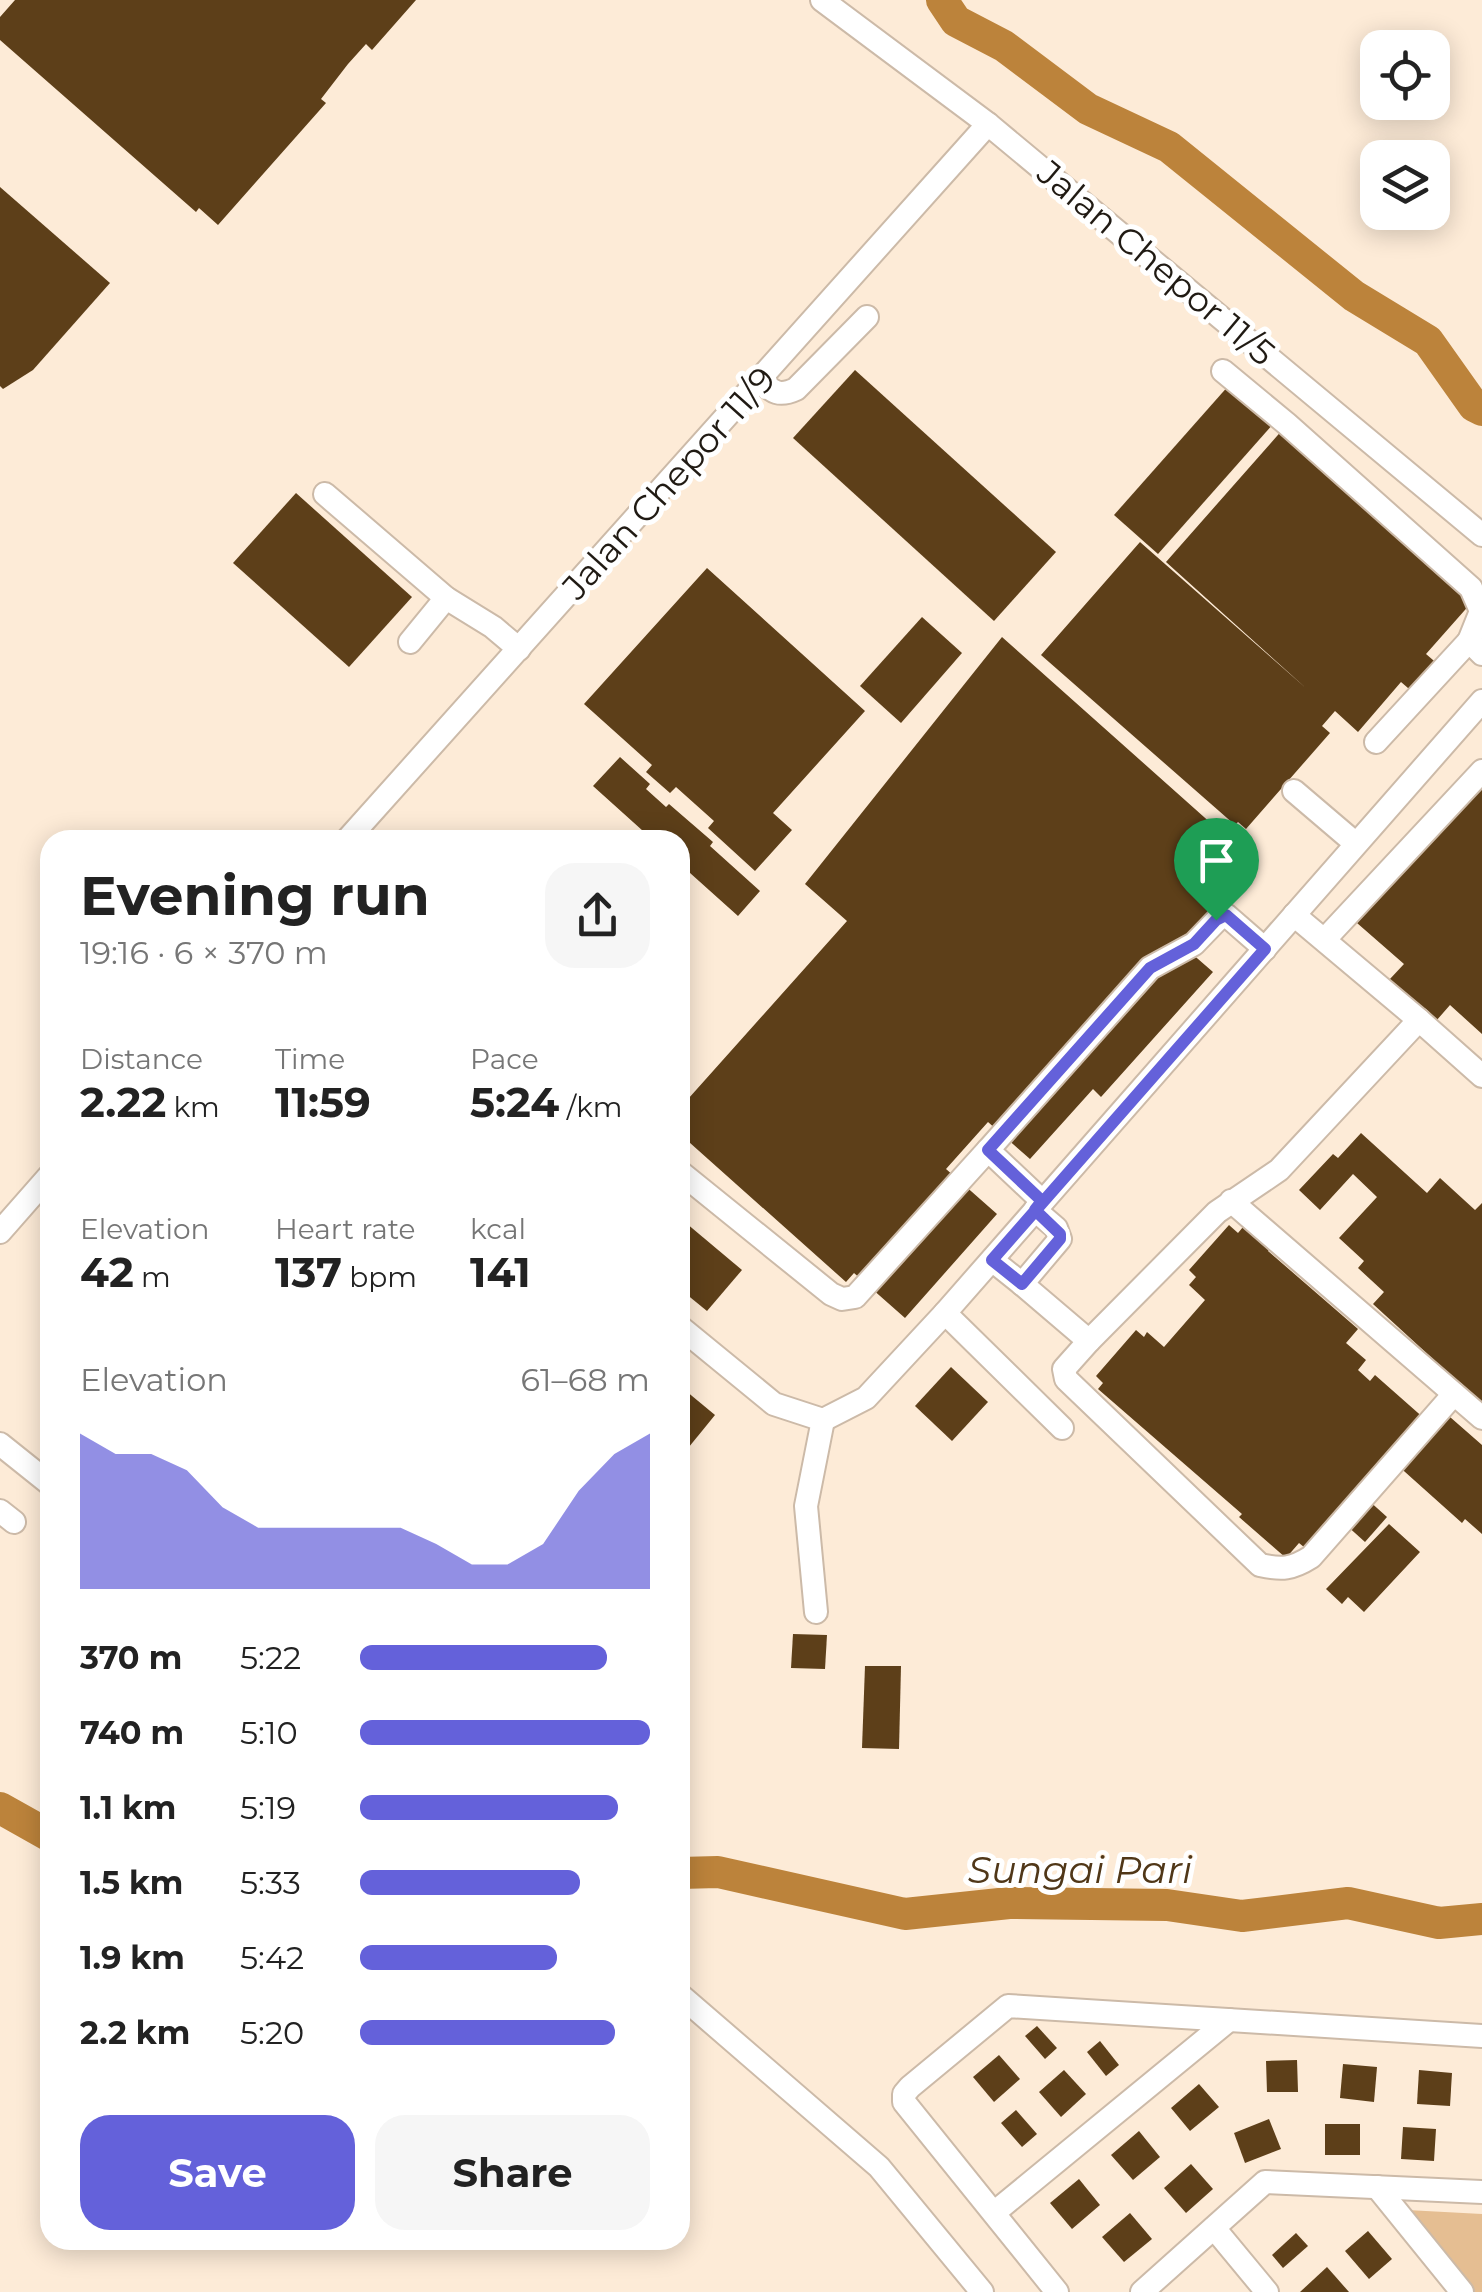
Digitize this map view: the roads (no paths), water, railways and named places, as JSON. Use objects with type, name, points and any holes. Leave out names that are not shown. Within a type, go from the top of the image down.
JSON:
[{"type":"street","name":"Jalan Chepor 11/5","points":[[822,0],[988,124],[1482,535]]},
{"type":"street","name":"Jalan Chepor 11/9","points":[[356,830],[988,124]]},
{"type":"street","points":[[760,381],[774,393],[784,395],[796,389],[866,317]]},
{"type":"street","points":[[1223,372],[1471,588],[1481,612],[1475,647],[1376,742]]},
{"type":"street","points":[[325,494],[446,598],[493,627],[519,649]]},
{"type":"street","points":[[410,642],[446,598]]},
{"type":"street","points":[[690,1335],[774,1404],[824,1420],[866,1398],[992,1260],[1355,843],[1479,710]]},
{"type":"street","points":[[1326,938],[1482,771]]},
{"type":"street","points":[[1294,790],[1355,843]]},
{"type":"street","points":[[1294,914],[1482,1076]]},
{"type":"street","points":[[690,1180],[830,1294],[842,1299],[855,1297],[1150,968],[1194,944],[1226,915],[1265,949]]},
{"type":"street","points":[[1419,1020],[1279,1170],[1231,1201],[1064,1368],[1066,1378],[1260,1565],[1277,1569],[1293,1569],[1312,1557],[1454,1394]]},
{"type":"street","points":[[988,1150],[1039,1205],[1060,1239],[1022,1284]]},
{"type":"street","points":[[0,1232],[40,1186]]},
{"type":"street","points":[[1231,1201],[1482,1418]]},
{"type":"street","points":[[992,1260],[1089,1341]]},
{"type":"street","points":[[945,1313],[1062,1428]]},
{"type":"street","points":[[816,1612],[806,1506],[824,1420]]},
{"type":"street","points":[[0,1444],[40,1476]]},
{"type":"street","points":[[690,2005],[879,2168],[982,2292]]},
{"type":"street","points":[[1057,2292],[904,2102],[910,2087],[1008,2006],[1482,2036]]},
{"type":"street","points":[[995,2212],[1230,2020]]},
{"type":"street","points":[[1142,2292],[1265,2182],[1482,2192]]},
{"type":"street","points":[[1376,2188],[1462,2292]]},
{"type":"street","points":[[1214,2228],[1267,2292]]},
{"type":"waterway","points":[[942,0],[956,21],[1004,46],[1088,109],[1169,147],[1354,296],[1428,341],[1474,406],[1482,410]]},
{"type":"waterway","name":"Sungai Pari","points":[[0,1808],[40,1830]]},
{"type":"waterway","name":"Sungai Pari","points":[[690,1873],[718,1872],[905,1914],[1009,1903],[1167,1905],[1242,1916],[1348,1903],[1439,1923],[1482,1919]]}]
